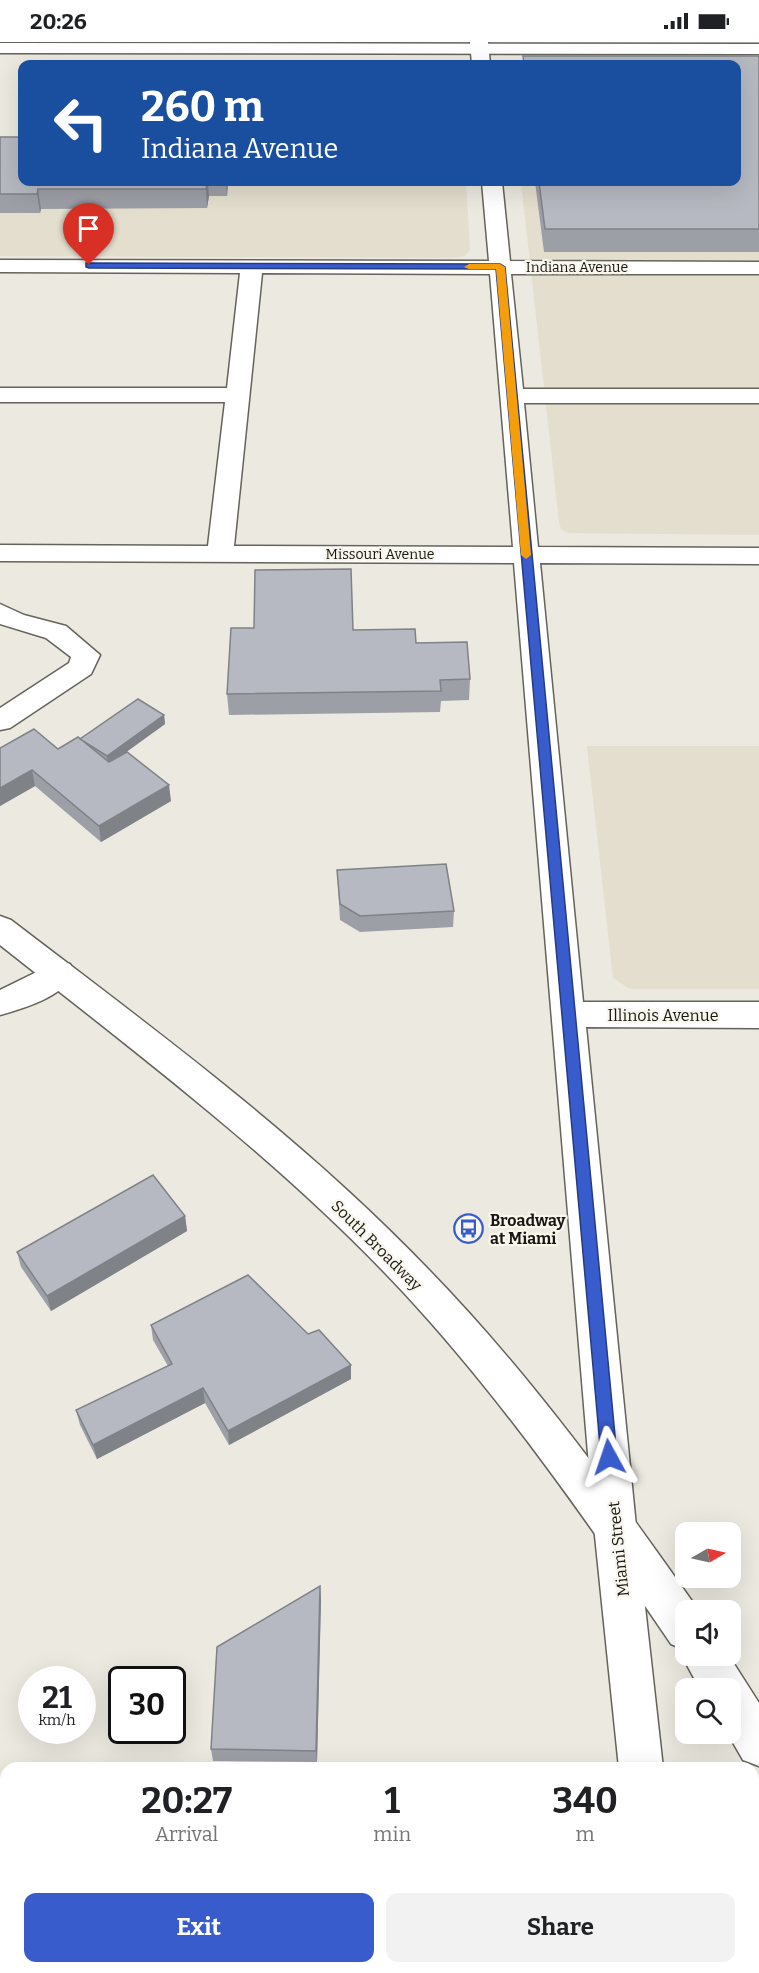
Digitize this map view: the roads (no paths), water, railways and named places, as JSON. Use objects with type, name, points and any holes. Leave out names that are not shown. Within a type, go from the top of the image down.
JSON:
[{"type":"street","points":[[0,48],[480,52],[759,49]]},
{"type":"street","name":"Miami Street","points":[[492,186],[615,1526],[640,1762]]},
{"type":"street","name":"Indiana Avenue","points":[[0,266],[759,268]]},
{"type":"street","points":[[220,553],[252,266]]},
{"type":"street","points":[[0,395],[237,394]]},
{"type":"street","points":[[512,396],[759,396]]},
{"type":"street","name":"Missouri Avenue","points":[[0,553],[759,556]]},
{"type":"street","points":[[0,612],[14,623],[36,625],[58,633],[86,655],[81,668],[0,721]]},
{"type":"street","name":"South Broadway","points":[[0,928],[272,1145],[393,1258],[468,1338],[546,1432],[675,1613]]},
{"type":"street","points":[[0,1003],[29,992],[59,973]]},
{"type":"street","name":"Illinois Avenue","points":[[568,1014],[759,1015]]},
{"type":"street","points":[[741,1715],[759,1744]]},
{"type":"place","name":"Broadway at Miami","points":[[469,1229]]}]
